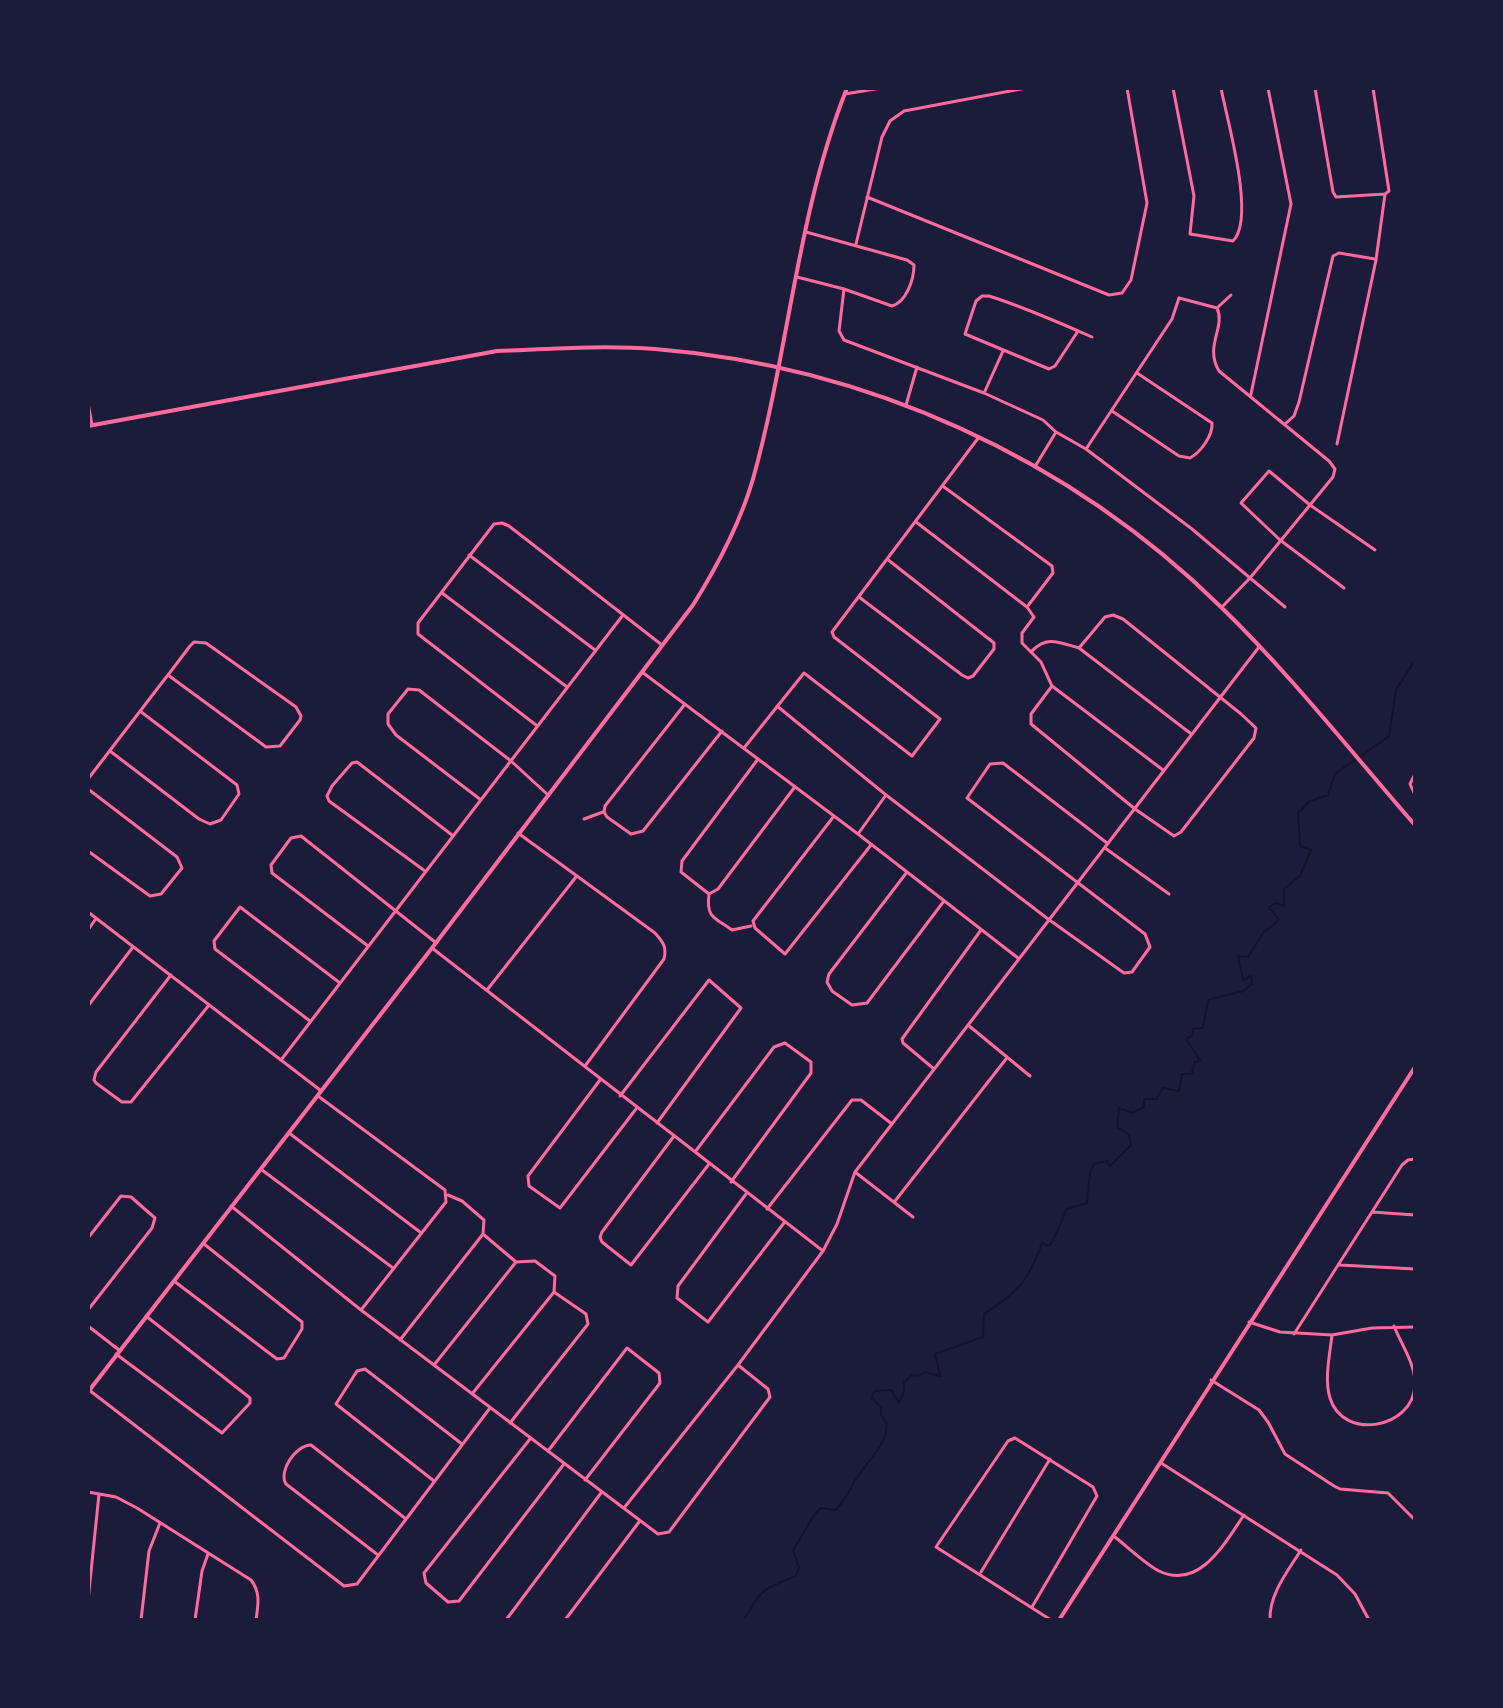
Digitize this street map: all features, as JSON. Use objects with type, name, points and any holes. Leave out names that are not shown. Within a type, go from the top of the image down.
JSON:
[{"type":"street","points":[[490,1408],[357,1584],[344,1586],[89,1391],[436,943],[642,672],[713,573],[752,481],[825,150],[847,88]]},
{"type":"street","points":[[844,94],[881,88]]},
{"type":"street","points":[[989,88],[990,95]]},
{"type":"street","points":[[856,244],[882,137],[890,121],[904,111],[1026,88]]},
{"type":"street","points":[[867,197],[1109,295],[1122,293],[1131,280],[1147,203],[1127,88]]},
{"type":"street","points":[[1173,88],[1194,196],[1190,234],[1233,241],[1238,235],[1242,192],[1221,88]]},
{"type":"street","points":[[1251,396],[1291,204],[1268,88]]},
{"type":"street","points":[[1315,88],[1334,195],[1385,194]]},
{"type":"street","points":[[1337,444],[1376,260],[1385,194],[1390,185],[1373,88]]},
{"type":"street","points":[[797,277],[844,289],[887,305],[897,305],[903,300],[914,273],[914,265],[907,260],[806,232]]},
{"type":"street","points":[[1285,424],[1294,416],[1299,402],[1333,256],[1339,253],[1376,260]]},
{"type":"street","points":[[844,289],[839,331],[842,338],[984,393],[1039,418],[1086,449],[1192,529],[1285,607]]},
{"type":"street","points":[[1217,308],[1231,295]]},
{"type":"street","points":[[1078,331],[1055,366],[1049,369],[965,334],[976,301],[982,296],[992,296],[1078,331],[1092,337]]},
{"type":"street","points":[[1086,449],[1175,313],[1179,298],[1217,308]]},
{"type":"street","points":[[1217,308],[1220,317],[1213,359],[1219,371],[1333,465],[1333,477],[1250,578],[1221,607]]},
{"type":"street","points":[[88,403],[90,425],[497,351],[588,347],[704,354],[875,393],[1036,465],[1123,522],[1221,607],[1415,825]]},
{"type":"street","points":[[984,393],[1003,351]]},
{"type":"street","points":[[906,405],[917,367]]},
{"type":"street","points":[[1112,411],[1179,456],[1190,458],[1197,454],[1212,432],[1212,423],[1137,373]]},
{"type":"street","points":[[1036,465],[1056,432]]},
{"type":"street","points":[[744,748],[801,675],[807,674],[912,756],[940,719],[834,637],[833,631],[979,437]]},
{"type":"street","points":[[1344,588],[1280,540],[1241,503],[1269,471],[1310,505],[1375,550]]},
{"type":"street","points":[[944,487],[1052,566],[1053,573],[1027,607]]},
{"type":"street","points":[[916,522],[1027,607],[1034,617],[1021,639],[1041,662],[1052,686],[1163,770]]},
{"type":"street","points":[[536,725],[418,634],[418,623],[491,527],[502,523],[662,645]]},
{"type":"street","points":[[469,555],[595,650]]},
{"type":"street","points":[[859,597],[965,677],[973,676],[987,658],[995,646],[992,640],[887,559]]},
{"type":"street","points":[[441,592],[567,687]]},
{"type":"street","points":[[281,1060],[623,615]]},
{"type":"street","points":[[1052,686],[1031,714],[1031,724],[1170,835],[1178,834],[1254,738],[1254,724],[1117,616],[1105,617],[1079,648]]},
{"type":"street","points":[[88,779],[190,646],[201,641],[296,707],[300,720],[280,746],[266,747],[168,675]]},
{"type":"street","points":[[1032,651],[1047,641],[1079,648],[1191,733]]},
{"type":"street","points":[[624,1508],[738,1365],[823,1251],[837,1224],[855,1172],[1259,647]]},
{"type":"street","points":[[642,672],[1018,958]]},
{"type":"street","points":[[481,800],[391,730],[388,714],[408,689],[419,690],[511,761],[547,794]]},
{"type":"street","points":[[685,703],[605,806],[607,817],[631,834],[643,831],[722,731]]},
{"type":"street","points":[[777,706],[886,795],[1124,973],[1132,972],[1150,947],[1145,934],[967,798],[990,764],[1003,763],[1169,894]]},
{"type":"street","points":[[110,751],[199,819],[210,824],[221,820],[239,794],[237,785],[140,711]]},
{"type":"street","points":[[709,894],[681,872],[679,866],[758,759]]},
{"type":"street","points":[[425,871],[329,801],[327,796],[332,786],[352,763],[357,762],[452,835]]},
{"type":"street","points":[[1415,774],[1410,784],[1415,795]]},
{"type":"street","points":[[709,894],[718,889],[795,787]]},
{"type":"street","points":[[88,789],[177,857],[182,868],[161,894],[150,896],[88,851]]},
{"type":"street","points":[[858,834],[886,795]]},
{"type":"street","points":[[584,819],[604,812]]},
{"type":"street","points":[[709,894],[707,908],[710,914],[732,930],[753,925],[834,816]]},
{"type":"street","points":[[518,833],[655,933],[666,950],[664,959],[584,1068]]},
{"type":"street","points":[[368,946],[272,873],[271,865],[291,838],[301,836],[436,943]]},
{"type":"street","points":[[753,925],[785,954],[871,845]]},
{"type":"street","points":[[907,872],[829,974],[827,982],[832,991],[852,1005],[867,1003],[944,901]]},
{"type":"street","points":[[487,990],[576,876]]},
{"type":"street","points":[[310,1021],[215,949],[214,941],[240,907],[340,983]]},
{"type":"street","points":[[88,912],[484,1220],[483,1234],[400,1340]]},
{"type":"street","points":[[88,930],[97,919]]},
{"type":"street","points":[[935,1069],[903,1043],[903,1036],[981,930]]},
{"type":"street","points":[[88,1006],[133,947]]},
{"type":"street","points":[[432,948],[823,1251]]},
{"type":"street","points":[[171,975],[96,1072],[96,1083],[122,1102],[131,1102],[209,1005]]},
{"type":"street","points":[[620,1096],[709,980],[741,1008],[657,1123]]},
{"type":"street","points":[[968,1025],[1030,1076]]},
{"type":"street","points":[[695,1152],[774,1047],[785,1043],[811,1062],[811,1073],[731,1182]]},
{"type":"street","points":[[895,1201],[1006,1059]]},
{"type":"street","points":[[1059,1620],[1415,1067]]},
{"type":"street","points":[[600,1080],[528,1176],[529,1186],[560,1208],[636,1108]]},
{"type":"street","points":[[767,1209],[852,1100],[861,1100],[892,1124]]},
{"type":"street","points":[[288,1132],[420,1232]]},
{"type":"street","points":[[674,1136],[600,1237],[602,1242],[631,1265],[709,1164]]},
{"type":"street","points":[[1294,1334],[1402,1165],[1415,1159]]},
{"type":"street","points":[[260,1168],[393,1268]]},
{"type":"street","points":[[855,1172],[913,1217]]},
{"type":"street","points":[[361,1310],[446,1202],[446,1193]]},
{"type":"street","points":[[746,1194],[678,1286],[677,1298],[708,1322],[784,1223]]},
{"type":"street","points":[[88,1238],[121,1196],[131,1197],[155,1218],[152,1228],[88,1310]]},
{"type":"street","points":[[231,1206],[400,1340],[658,1534],[669,1532],[770,1397],[768,1389],[738,1365]]},
{"type":"street","points":[[1372,1212],[1415,1215]]},
{"type":"street","points":[[472,1394],[554,1292],[555,1276],[535,1261],[516,1262],[483,1234]]},
{"type":"street","points":[[174,1281],[277,1359],[284,1358],[302,1329],[302,1322],[202,1243]]},
{"type":"street","points":[[434,1365],[516,1262]]},
{"type":"street","points":[[1340,1265],[1415,1269]]},
{"type":"street","points":[[510,1423],[588,1324],[586,1314],[554,1292]]},
{"type":"street","points":[[88,1326],[222,1433],[250,1403],[250,1398],[146,1316]]},
{"type":"street","points":[[1249,1322],[1294,1334],[1332,1335],[1394,1326],[1415,1327]]},
{"type":"street","points":[[1332,1335],[1328,1387],[1334,1406],[1349,1420],[1382,1424],[1403,1413],[1415,1387],[1412,1370],[1394,1326]]},
{"type":"street","points":[[548,1451],[627,1348],[659,1373],[660,1383],[585,1480]]},
{"type":"street","points":[[434,1481],[336,1404],[357,1371],[365,1369],[462,1444]]},
{"type":"street","points":[[1211,1380],[1259,1410],[1279,1445],[1293,1460],[1340,1489],[1388,1493],[1415,1520]]},
{"type":"street","points":[[530,1439],[424,1573],[426,1583],[448,1602],[459,1601],[564,1464]]},
{"type":"street","points":[[1032,1607],[1097,1501],[1097,1496],[1093,1487],[1019,1439],[1008,1441],[936,1547],[1051,1620]]},
{"type":"street","points":[[378,1555],[286,1484],[282,1478],[283,1471],[300,1448],[311,1445],[406,1519]]},
{"type":"street","points":[[980,1573],[1050,1459]]},
{"type":"street","points":[[1161,1463],[1301,1550],[1346,1582],[1369,1620]]},
{"type":"street","points":[[88,1492],[116,1497],[137,1508],[251,1580],[257,1588],[256,1620]]},
{"type":"street","points":[[506,1620],[601,1493]]},
{"type":"street","points":[[88,1601],[99,1494]]},
{"type":"street","points":[[1115,1537],[1159,1571],[1177,1574],[1192,1572],[1213,1559],[1244,1515]]},
{"type":"street","points":[[565,1620],[639,1522]]},
{"type":"street","points":[[141,1620],[149,1551],[160,1523]]},
{"type":"street","points":[[1270,1620],[1275,1593],[1301,1550]]},
{"type":"street","points":[[195,1620],[202,1571],[208,1554]]},
{"type":"waterway","points":[[742,1620],[764,1591],[796,1576],[799,1568],[793,1550],[815,1514],[821,1508],[836,1510],[879,1449],[887,1424],[881,1415],[881,1407],[872,1398],[874,1391],[891,1390],[899,1403],[904,1382],[912,1375],[919,1376],[925,1372],[940,1376],[935,1354],[983,1337],[984,1314],[1020,1285],[1032,1268],[1042,1243],[1049,1246],[1052,1242],[1067,1209],[1087,1203],[1090,1172],[1094,1164],[1107,1161],[1110,1166],[1131,1145],[1129,1135],[1117,1127],[1119,1108],[1132,1113],[1144,1107],[1144,1099],[1156,1099],[1163,1088],[1179,1091],[1182,1074],[1192,1074],[1194,1063],[1200,1060],[1186,1039],[1193,1035],[1193,1029],[1203,1028],[1208,1000],[1243,991],[1252,984],[1251,976],[1243,980],[1238,956],[1248,957],[1263,933],[1279,920],[1269,907],[1276,903],[1284,906],[1284,889],[1300,876],[1311,850],[1300,846],[1298,813],[1310,801],[1328,795],[1335,774],[1389,736],[1396,690],[1415,660]]}]
